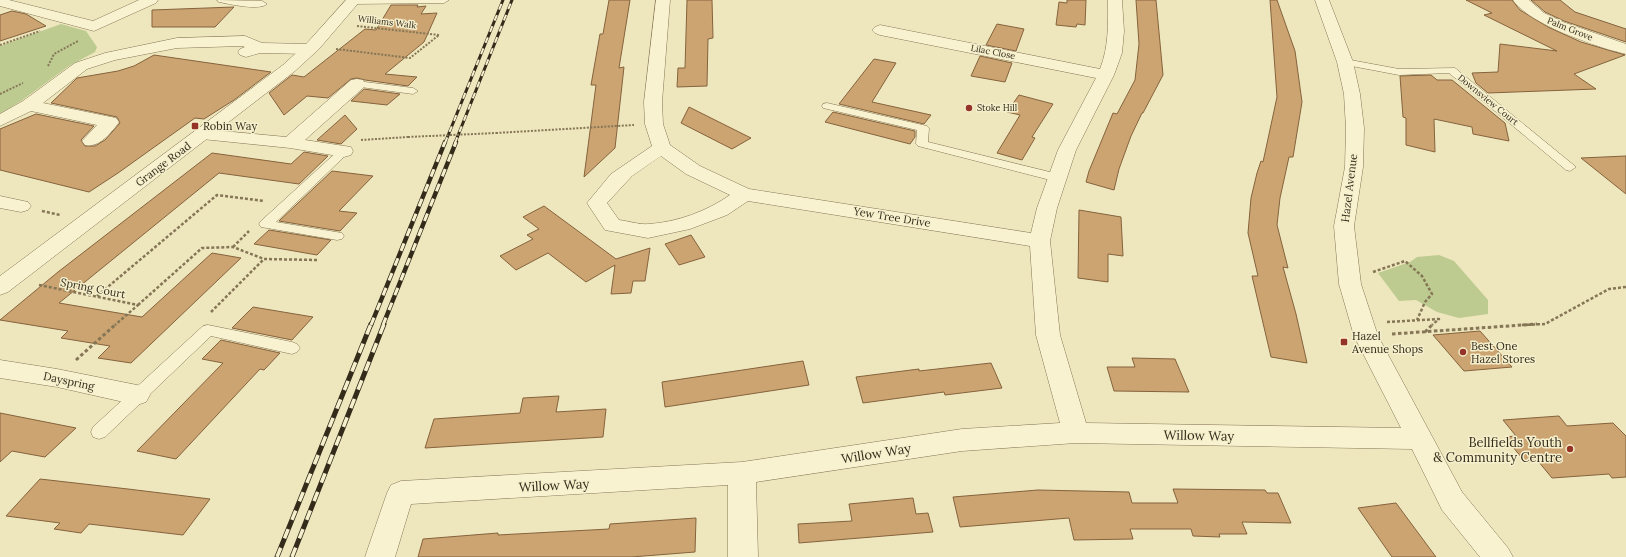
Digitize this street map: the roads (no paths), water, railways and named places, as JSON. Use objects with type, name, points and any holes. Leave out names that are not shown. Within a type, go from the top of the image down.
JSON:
[{"type":"street","points":[[9,2],[94,26],[151,0]]},
{"type":"street","points":[[663,0],[653,102],[654,124],[662,148],[629,169],[611,184],[597,203],[612,225],[648,231],[683,224],[720,211],[744,194]]},
{"type":"street","points":[[1076,433],[1048,335],[1040,241],[1048,208],[1067,150],[1106,75],[1114,53],[1116,31],[1115,0]]},
{"type":"street","name":"Hazel Avenue","points":[[1322,0],[1345,62],[1352,94],[1355,128],[1354,168],[1344,226],[1350,284],[1366,336],[1452,501],[1498,557]]},
{"type":"street","name":"Palm Grove","points":[[1520,0],[1539,16],[1558,25],[1626,49]]},
{"type":"street","name":"Grange Road","points":[[5,283],[268,85],[312,48],[353,1]]},
{"type":"street","points":[[94,26],[108,45],[140,50],[164,56],[232,56],[259,48],[312,48]]},
{"type":"street","name":"Lilac Close","points":[[878,29],[1106,75]]},
{"type":"street","points":[[0,121],[29,105],[108,45]]},
{"type":"street","points":[[290,143],[357,84]]},
{"type":"street","points":[[29,105],[110,122],[91,141]]},
{"type":"street","points":[[202,134],[344,150]]},
{"type":"street","name":"Yew Tree Drive","points":[[662,148],[693,170],[744,194],[1040,241]]},
{"type":"street","points":[[0,202],[21,206]]},
{"type":"street","name":"Dayspring","points":[[3,372],[57,378],[137,395]]},
{"type":"street","name":"Willow Way","points":[[380,557],[401,493],[742,473],[962,440],[1076,433],[1419,439]]},
{"type":"street","points":[[742,473],[744,557]]},
{"type":"lane","points":[[222,0],[244,4],[262,4]]},
{"type":"lane","points":[[353,1],[444,0]]},
{"type":"lane","name":"Downsview Court","points":[[1345,62],[1399,72],[1451,70],[1570,167]]},
{"type":"lane","points":[[357,84],[413,91]]},
{"type":"lane","points":[[827,106],[923,128],[922,144],[1058,178]]},
{"type":"lane","points":[[337,236],[266,224],[344,150]]},
{"type":"lane","points":[[99,432],[208,330],[292,348]]},
{"type":"railway","points":[[445,143],[503,0]]},
{"type":"railway","points":[[455,143],[512,0]]},
{"type":"railway","points":[[371,325],[445,142]]},
{"type":"railway","points":[[383,325],[456,142]]},
{"type":"railway","points":[[277,557],[371,324]]},
{"type":"railway","points":[[292,557],[384,324]]},
{"type":"place","name":"Stoke Hill","points":[[969,108]]},
{"type":"place","name":"Robin Way","points":[[195,126]]},
{"type":"place","name":"Hazel Avenue Shops","points":[[1344,342]]},
{"type":"place","name":"Best One Hazel Stores","points":[[1463,352]]},
{"type":"place","name":"Bellfields Youth & Community Centre","points":[[1570,449]]}]
